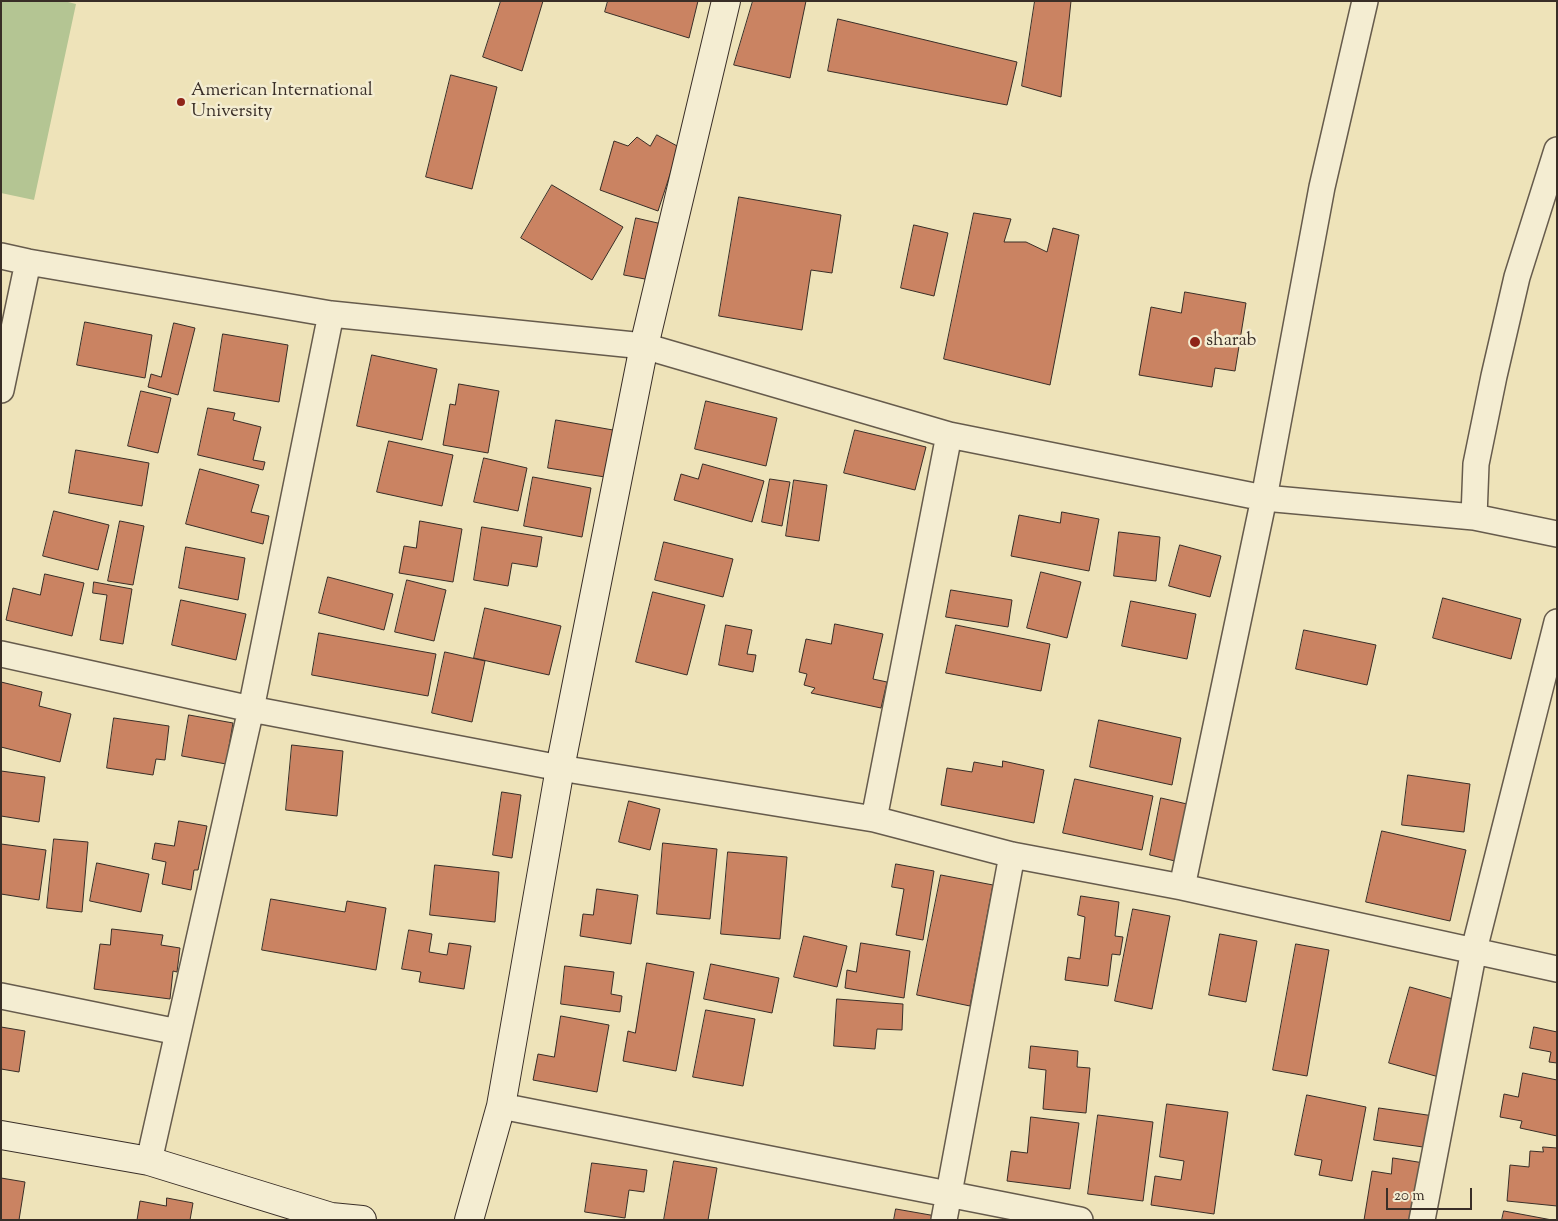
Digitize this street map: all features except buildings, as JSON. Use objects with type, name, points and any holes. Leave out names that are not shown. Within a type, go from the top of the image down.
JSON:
[{"type":"street","points":[[468,1220],[502,1106],[560,768],[644,346],[726,1]]},
{"type":"street","points":[[1182,888],[1264,498],[1322,187],[1365,1]]},
{"type":"street","points":[[1474,517],[1476,464],[1494,376],[1517,277],[1557,150]]},
{"type":"street","points":[[1,256],[331,314],[644,346],[949,435],[1264,498],[1474,517],[1557,534]]},
{"type":"street","points":[[1,390],[28,262]]},
{"type":"street","points":[[149,1161],[251,708],[331,314]]},
{"type":"street","points":[[874,819],[949,435]]},
{"type":"street","points":[[1422,1220],[1474,950],[1557,622]]},
{"type":"street","points":[[1,654],[251,708],[560,768],[874,819],[1012,855],[1182,888],[1557,969]]},
{"type":"street","points":[[944,1220],[1012,855]]},
{"type":"street","points":[[1,996],[178,1032]]},
{"type":"street","points":[[502,1106],[1080,1220]]},
{"type":"street","points":[[1,1134],[149,1161],[330,1218],[362,1220]]},
{"type":"green space","points":[[1,1],[64,1],[76,4],[34,200],[1,193]]},
{"type":"place","name":"American International University","points":[[181,102]]},
{"type":"place","name":"sharab","points":[[1195,342]]}]
